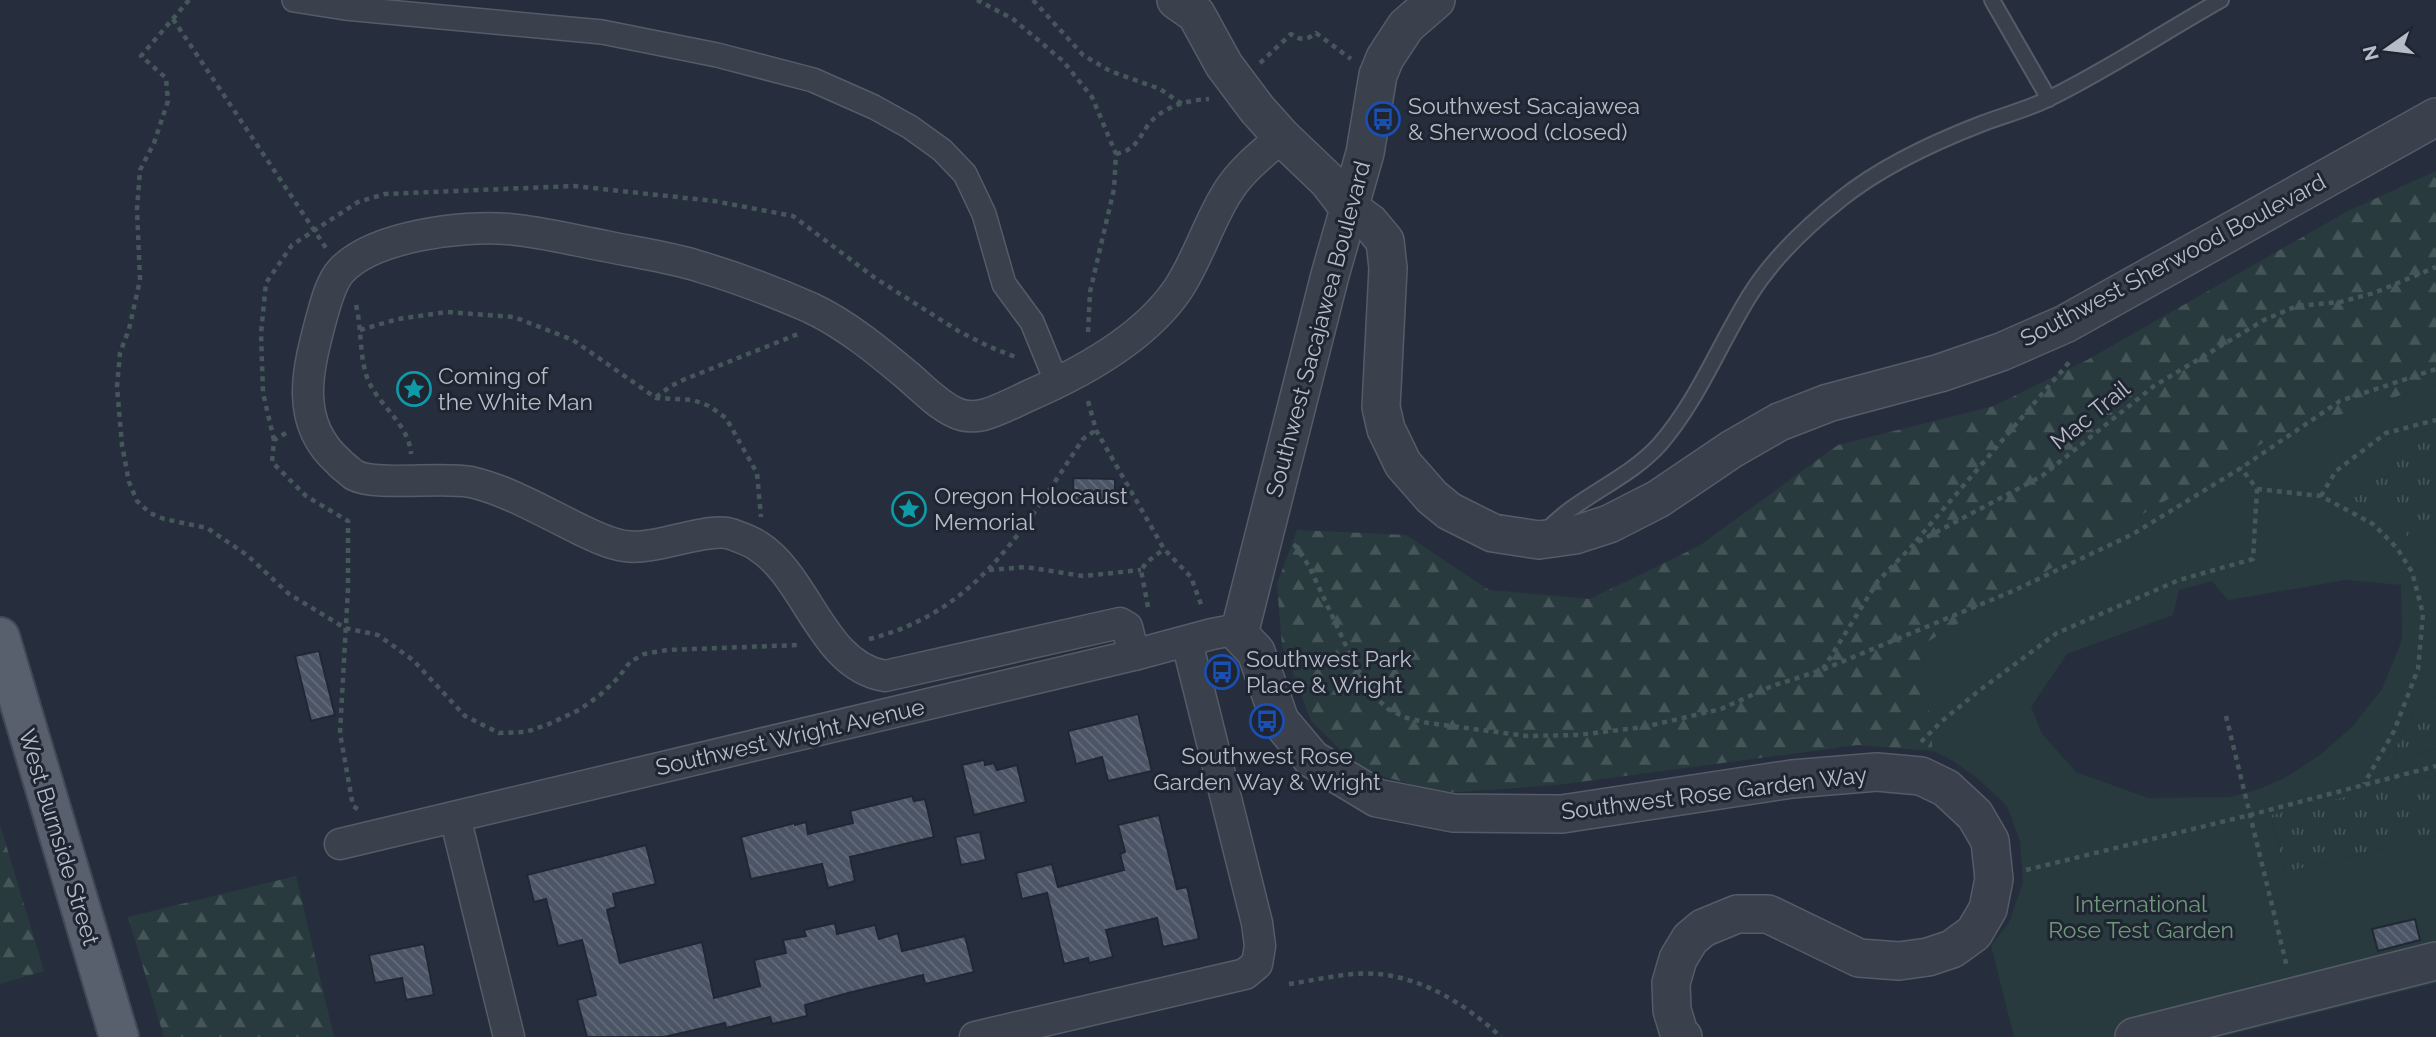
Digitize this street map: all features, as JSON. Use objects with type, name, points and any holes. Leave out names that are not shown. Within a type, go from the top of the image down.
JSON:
[{"type":"main road","name":"West Burnside Street","points":[[0,637],[119,1037]]},
{"type":"street","points":[[295,0],[601,32],[717,55],[813,79],[874,107],[943,150],[965,174],[984,214],[1004,284],[1032,322],[1057,383]]},
{"type":"street","name":"Southwest Sacajawea Boulevard","points":[[1239,634],[1364,153],[1378,75],[1385,58],[1406,26],[1436,0]]},
{"type":"street","name":"Southwest Sherwood Boulevard","points":[[1191,5],[1237,84],[1283,137],[1327,180],[1348,207],[1370,223],[1385,241],[1388,268],[1381,407],[1386,429],[1395,449],[1417,480],[1449,511],[1493,533],[1539,540],[1575,535],[1609,524],[1658,499],[1732,449],[1779,422],[1828,403],[1940,373],[2001,352],[2065,324],[2436,117]]},
{"type":"street","points":[[1134,655],[1127,627],[1121,623],[885,676],[874,674],[858,668],[835,644],[782,569],[758,546],[723,531],[678,541],[625,547],[603,540],[499,490],[466,481],[370,479],[354,475],[323,448],[310,418],[307,382],[324,307],[341,270],[370,251],[405,237],[449,230],[505,228],[560,237],[699,266],[809,307],[834,320],[884,356],[957,415],[973,417],[988,414],[1057,383],[1088,366],[1153,319],[1178,289],[1229,188],[1283,137]]},
{"type":"street","name":"Southwest Wright Avenue","points":[[340,844],[1228,631],[1239,634]]},
{"type":"street","name":"Southwest Rose Garden Way","points":[[1239,634],[1256,652],[1280,721],[1312,759],[1377,798],[1453,813],[1562,814],[1793,779],[1877,772],[1921,776],[1946,788],[1975,815],[1990,841],[1994,879],[1988,909],[1973,933],[1952,949],[1928,957],[1899,961],[1859,958],[1768,914],[1737,914],[1703,928],[1690,939],[1678,959],[1671,984],[1672,1010],[1679,1033],[1683,1037]]},
{"type":"street","points":[[975,1037],[1245,974],[1257,964],[1260,946],[1257,923],[1187,642]]},
{"type":"street","points":[[455,817],[509,1037]]},
{"type":"street","points":[[2134,1037],[2436,961]]},
{"type":"lane","points":[[1992,0],[2049,99]]},
{"type":"lane","points":[[1539,540],[1560,516],[1638,463],[1658,446],[1677,422],[1751,293],[1777,258],[1812,223],[1865,181],[1900,161],[1978,125],[2049,99],[2221,0]]},
{"type":"path","points":[[189,0],[141,55],[166,78],[168,101],[154,143],[140,170],[137,209],[139,288],[120,353],[117,387],[122,445],[129,482],[137,501],[150,513],[164,519],[207,528],[247,555],[289,594],[345,628],[378,635],[413,660],[465,716],[499,733],[526,732],[579,710],[600,695],[630,662],[644,654],[667,650],[800,645]]},
{"type":"path","points":[[977,0],[1013,19],[1063,61],[1092,97],[1116,154],[1114,189],[1090,292],[1087,344]]},
{"type":"path","points":[[1033,0],[1083,55],[1110,71],[1160,89],[1182,104]]},
{"type":"path","points":[[173,19],[341,270],[357,307],[368,380],[403,429],[411,450],[412,480]]},
{"type":"path","points":[[1250,72],[1291,34],[1299,39],[1306,39],[1316,33],[1358,65]]},
{"type":"path","points":[[1116,154],[1126,152],[1138,144],[1148,125],[1158,114],[1182,104],[1219,99]]},
{"type":"path","name":"Mac Trail","points":[[1822,670],[1878,581],[1914,544],[2042,476],[2154,386],[2264,320],[2297,306],[2340,302],[2374,293],[2436,267]]},
{"type":"path","points":[[360,330],[447,312],[514,317],[573,340],[656,398],[693,400],[709,406],[726,418],[757,473],[761,515],[758,546]]},
{"type":"path","points":[[656,398],[683,380],[834,320]]},
{"type":"path","points":[[1914,544],[2073,356]]},
{"type":"path","points":[[1265,529],[1292,540],[1309,566],[1354,663],[1372,694],[1388,709],[1407,718],[1428,723],[1527,736],[1578,735],[1644,727],[1721,709],[1772,686],[1822,670],[2013,591],[2121,540],[2241,468],[2340,401],[2436,369]]},
{"type":"path","points":[[1088,401],[1096,430],[1164,549],[1191,577],[1203,608]]},
{"type":"path","points":[[310,418],[274,440],[272,462],[306,496],[348,522],[340,733],[353,806],[396,832]]},
{"type":"path","points":[[2321,496],[2336,471],[2386,433],[2436,420]]},
{"type":"path","points":[[864,640],[927,618],[971,588],[1014,542],[1083,439],[1096,430]]},
{"type":"path","points":[[1900,774],[1910,753],[1942,721],[2057,632],[2179,580],[2253,559],[2257,489],[2241,468]]},
{"type":"path","points":[[2257,489],[2321,496],[2373,524],[2397,548],[2412,572],[2423,614],[2418,669],[2394,731],[2363,785]]},
{"type":"path","points":[[988,570],[1026,567],[1083,576],[1141,570],[1164,549]]},
{"type":"path","points":[[1141,570],[1148,608]]},
{"type":"path","points":[[2226,716],[2288,971]]},
{"type":"path","points":[[1994,879],[2250,816],[2436,766]]},
{"type":"path","points":[[1289,984],[1354,974],[1392,975],[1433,989],[1458,1002],[1501,1037]]},
{"type":"green space","points":[[2436,171],[2436,384],[2275,436],[1923,645],[1933,751],[1858,745],[1557,785],[1445,793],[1362,771],[1311,721],[1282,645],[1277,584],[1297,530],[1406,535],[1489,590],[1590,599],[1699,546],[1838,445],[1994,406],[2089,359],[2348,211]]},
{"type":"green space","name":"International Rose Test Garden","points":[[2436,384],[2436,428],[2403,436],[2389,476],[2341,490],[2371,514],[2399,507],[2407,537],[2433,531],[2436,544],[2436,696],[2420,701],[2394,751],[2397,759],[2436,749],[2436,775],[2271,815],[2285,872],[2436,836],[2436,983],[2222,1037],[2014,1037],[1991,945],[2009,923],[2023,883],[2020,841],[2007,806],[1977,778],[1933,751],[1922,645],[2275,436]],"holes":[[[2346,580],[2401,585],[2402,640],[2382,689],[2352,727],[2320,755],[2285,778],[2259,789],[2230,797],[2148,798],[2076,772],[2042,734],[2031,707],[2067,654],[2173,615],[2179,590],[2212,581],[2228,600]]]},
{"type":"green space","points":[[2436,428],[2436,544],[2433,531],[2407,537],[2340,490],[2389,476],[2403,436]]},
{"type":"green space","points":[[2436,696],[2436,749],[2397,759],[2394,751],[2420,701]]},
{"type":"green space","points":[[2436,775],[2436,836],[2285,872],[2271,814]]},
{"type":"green space","points":[[0,825],[44,971],[0,984]]},
{"type":"green space","points":[[296,876],[334,1037],[164,1037],[128,917]]},
{"type":"building","points":[[1073,478],[1115,479],[1115,504],[1074,505]]},
{"type":"building","points":[[319,651],[335,715],[311,721],[295,656]]},
{"type":"building","points":[[1138,714],[1152,771],[1108,781],[1102,757],[1076,764],[1068,731]]},
{"type":"building","points":[[984,760],[985,765],[994,763],[997,770],[1017,765],[1026,802],[974,815],[962,765]]},
{"type":"building","points":[[912,796],[914,801],[925,799],[934,837],[850,857],[855,881],[828,888],[822,864],[751,879],[741,837],[806,822],[808,834],[853,823],[850,811]]},
{"type":"building","points":[[1159,815],[1177,889],[1187,887],[1199,939],[1163,947],[1157,918],[1106,930],[1113,957],[1089,963],[1088,958],[1064,964],[1047,893],[1022,899],[1016,873],[1052,864],[1058,887],[1124,870],[1120,854],[1125,852],[1118,825]]},
{"type":"building","points":[[980,832],[986,860],[961,865],[955,837]]},
{"type":"building","points":[[646,845],[656,884],[613,894],[616,907],[607,910],[620,963],[702,942],[714,998],[760,986],[754,960],[786,953],[783,940],[806,936],[804,930],[835,923],[837,934],[875,925],[879,939],[898,933],[902,951],[965,936],[974,972],[925,984],[923,975],[848,993],[805,1005],[807,1016],[772,1024],[770,1017],[726,1028],[725,1023],[664,1037],[587,1037],[577,1000],[596,995],[582,940],[558,946],[546,899],[534,902],[527,875]]},
{"type":"building","points":[[2415,919],[2420,940],[2378,951],[2372,929]]},
{"type":"building","points":[[424,944],[434,995],[406,1000],[402,978],[375,983],[369,955]]},
{"type":"place","name":"Southwest Sacajawea & Sherwood (closed)","points":[[1383,119]]},
{"type":"place","name":"Coming of the White Man","points":[[414,389]]},
{"type":"place","name":"Oregon Holocaust Memorial","points":[[909,509]]},
{"type":"place","name":"Southwest Park Place & Wright","points":[[1222,672]]},
{"type":"place","name":"Southwest Rose Garden Way & Wright","points":[[1267,721]]}]
